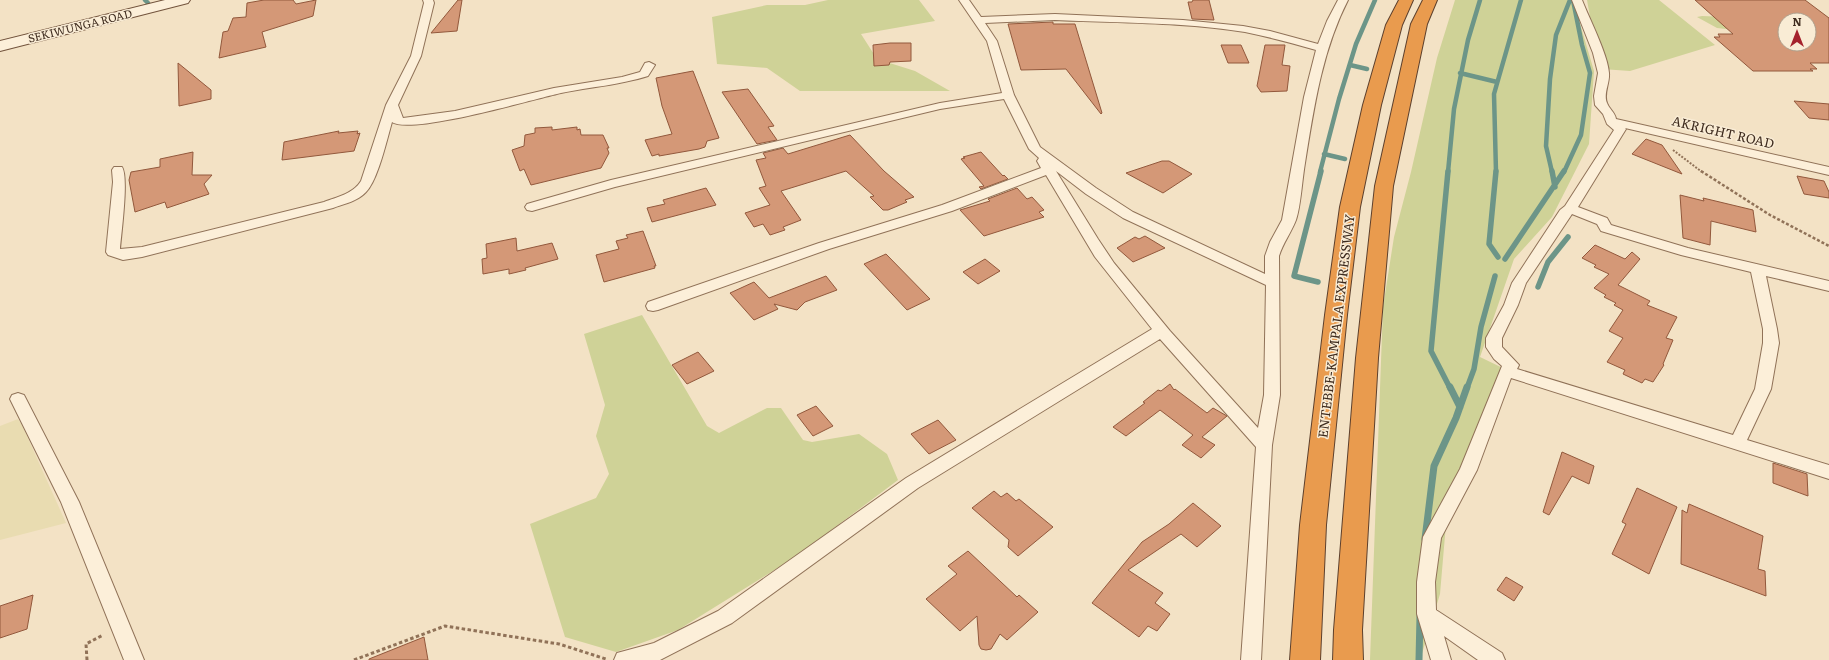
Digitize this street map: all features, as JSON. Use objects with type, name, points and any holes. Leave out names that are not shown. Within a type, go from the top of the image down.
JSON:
[{"type":"highway","name":"ENTEBBE-KAMPALA EXPRESSWAY","points":[[1305,660],[1313,525],[1336,315],[1350,207],[1372,105],[1394,25],[1406,0]]},
{"type":"highway","points":[[1348,660],[1348,630],[1366,366],[1384,186],[1397,120],[1409,76],[1419,24],[1430,0]]},
{"type":"main road","name":"SEKIWUNGA ROAD","points":[[0,46],[183,0]]},
{"type":"street","points":[[118,170],[119,182],[113,252],[123,255],[142,252],[321,207],[354,195],[362,189],[367,181],[392,105],[416,56],[429,4],[428,0]]},
{"type":"street","points":[[964,0],[992,41],[1008,96],[1035,148],[1049,169],[1081,225],[1109,266],[1162,330],[1264,445]]},
{"type":"street","points":[[1251,660],[1264,445],[1272,395],[1272,256],[1277,242],[1289,220],[1310,97],[1322,48],[1332,21],[1343,0]]},
{"type":"street","points":[[1441,660],[1427,614],[1426,582],[1432,537],[1468,470],[1506,371],[1511,365],[1499,355],[1494,347],[1494,338],[1511,304],[1519,283],[1531,263],[1565,213],[1570,209],[1620,130],[1611,121],[1609,113],[1601,105],[1600,96],[1604,73],[1598,53],[1577,0]]},
{"type":"street","points":[[978,20],[1055,17],[1183,23],[1243,29],[1270,34],[1322,48]]},
{"type":"street","points":[[392,105],[395,118],[398,120],[412,121],[435,119],[555,90],[613,82],[635,77],[644,74],[649,65]]},
{"type":"street","points":[[532,206],[612,184],[932,107],[1008,96]]},
{"type":"street","name":"AKRIGHT ROAD","points":[[1611,121],[1829,171]]},
{"type":"street","points":[[1035,148],[1091,192],[1128,215],[1273,283]]},
{"type":"street","points":[[653,306],[824,246],[947,208],[1049,169]]},
{"type":"street","points":[[1570,209],[1602,221],[1606,228],[1686,252],[1829,286]]},
{"type":"street","points":[[1738,442],[1764,389],[1765,373],[1771,343],[1770,329],[1757,269]]},
{"type":"street","points":[[624,660],[657,652],[725,617],[912,483],[1162,330]]},
{"type":"street","points":[[1506,371],[1738,442],[1829,472]]},
{"type":"street","points":[[18,399],[70,502],[134,660]]},
{"type":"street","points":[[1427,614],[1496,660]]},
{"type":"path","points":[[1668,146],[1691,165],[1747,200],[1801,233],[1829,246]]},
{"type":"path","points":[[354,660],[445,626],[559,644],[607,660]]},
{"type":"path","points":[[87,660],[86,644],[120,627]]},
{"type":"shaded area","points":[[18,419],[66,523],[0,540],[0,426]]},
{"type":"green space","points":[[828,0],[919,0],[935,21],[861,34],[877,59],[915,71],[950,91],[800,91],[767,68],[717,64],[712,17],[767,5],[805,5]]},
{"type":"green space","points":[[1455,0],[1573,0],[1594,71],[1589,144],[1552,217],[1514,259],[1480,357],[1511,372],[1446,524],[1440,594],[1420,660],[1370,660],[1383,307],[1394,237],[1411,172],[1437,58]]},
{"type":"green space","points":[[1587,0],[1659,0],[1715,45],[1630,71],[1602,69],[1596,51]]},
{"type":"green space","points":[[1697,17],[1727,17],[1735,30],[1717,28]]},
{"type":"green space","points":[[642,315],[707,426],[719,433],[767,408],[781,408],[803,440],[812,442],[859,434],[887,454],[898,480],[794,558],[678,630],[616,652],[565,637],[530,524],[596,498],[609,474],[596,436],[605,405],[584,334]]},
{"type":"building","points":[[264,0],[293,0],[296,4],[316,0],[313,16],[262,32],[266,47],[219,58],[223,32],[228,31],[233,18],[246,17],[247,3]]},
{"type":"building","points":[[458,0],[462,0],[457,31],[431,33]]},
{"type":"building","points":[[1193,0],[1209,0],[1214,20],[1192,19],[1188,2],[1192,2]]},
{"type":"building","points":[[1695,0],[1805,0],[1829,18],[1829,63],[1810,63],[1817,69],[1810,69],[1813,71],[1753,71],[1714,37],[1720,37],[1718,34],[1733,34]]},
{"type":"building","points":[[1053,22],[1053,24],[1075,24],[1102,113],[1101,114],[1066,69],[1021,70],[1008,24]]},
{"type":"building","points":[[911,43],[911,61],[890,62],[889,65],[874,66],[873,45]]},
{"type":"building","points":[[1221,45],[1241,45],[1249,63],[1228,63]]},
{"type":"building","points":[[1265,45],[1285,45],[1282,65],[1290,66],[1287,91],[1261,92],[1257,86]]},
{"type":"building","points":[[178,63],[211,90],[211,99],[179,106]]},
{"type":"building","points":[[693,71],[719,138],[707,141],[705,147],[699,149],[652,156],[645,140],[672,134],[662,106],[656,78]]},
{"type":"building","points":[[748,89],[774,126],[768,127],[777,140],[757,144],[722,92]]},
{"type":"building","points":[[1794,101],[1829,104],[1829,120],[1809,118]]},
{"type":"building","points":[[552,127],[552,130],[577,127],[577,130],[580,129],[581,135],[603,135],[609,148],[607,148],[609,153],[601,168],[531,185],[524,169],[520,171],[512,150],[524,146],[525,135],[535,133],[535,128]]},
{"type":"building","points":[[339,131],[338,133],[358,131],[357,134],[360,133],[354,151],[282,160],[284,142]]},
{"type":"building","points":[[850,135],[884,171],[914,197],[905,200],[907,202],[888,210],[883,210],[870,197],[874,196],[846,171],[781,191],[801,220],[783,227],[785,230],[770,235],[763,224],[754,227],[745,213],[770,205],[759,188],[766,186],[756,160],[766,158],[763,153],[783,148],[788,154]]},
{"type":"building","points":[[1646,139],[1662,145],[1682,174],[1632,154]]},
{"type":"building","points":[[193,152],[192,175],[212,175],[204,184],[209,194],[167,208],[165,202],[135,212],[129,180],[131,172],[160,167],[160,159]]},
{"type":"building","points":[[981,152],[1003,176],[1004,175],[1008,179],[981,189],[979,187],[984,186],[961,159],[965,158],[963,157]]},
{"type":"building","points":[[1162,161],[1169,161],[1192,174],[1163,193],[1126,173]]},
{"type":"building","points":[[1797,176],[1824,181],[1829,192],[1829,198],[1804,194]]},
{"type":"building","points":[[706,188],[716,205],[652,222],[647,208],[665,204],[663,200]]},
{"type":"building","points":[[1017,188],[1027,199],[1032,197],[1044,210],[1039,212],[1044,217],[984,236],[960,210],[990,201],[988,199]]},
{"type":"building","points":[[1680,195],[1704,201],[1703,198],[1753,210],[1756,232],[1711,221],[1710,245],[1683,238]]},
{"type":"building","points":[[643,231],[656,266],[654,266],[655,268],[604,282],[596,255],[619,249],[616,241],[628,238],[626,235]]},
{"type":"building","points":[[1145,236],[1165,248],[1133,262],[1117,248],[1135,237],[1139,239]]},
{"type":"building","points":[[516,238],[517,251],[552,243],[558,259],[509,274],[509,269],[483,274],[482,259],[487,258],[486,244]]},
{"type":"building","points":[[1595,245],[1625,259],[1632,252],[1640,259],[1618,285],[1650,301],[1647,305],[1677,317],[1666,338],[1673,340],[1663,364],[1664,365],[1653,382],[1645,379],[1642,383],[1623,374],[1625,370],[1607,362],[1623,338],[1609,331],[1623,310],[1614,305],[1616,303],[1604,297],[1606,295],[1594,288],[1609,274],[1594,267],[1596,265],[1582,258]]},
{"type":"building","points":[[886,254],[930,299],[907,310],[864,264]]},
{"type":"building","points":[[985,259],[1000,271],[978,284],[963,272]]},
{"type":"building","points":[[826,276],[837,290],[805,302],[797,310],[774,304],[778,309],[754,320],[730,293],[754,282],[769,298]]},
{"type":"building","points":[[698,352],[714,371],[687,384],[672,365]]},
{"type":"building","points":[[1170,384],[1174,390],[1175,389],[1207,413],[1213,408],[1227,416],[1202,437],[1215,445],[1201,458],[1182,445],[1193,435],[1160,410],[1126,436],[1113,427],[1145,403],[1143,402],[1158,390],[1161,391]]},
{"type":"building","points":[[816,406],[833,426],[813,436],[797,415]]},
{"type":"building","points":[[938,420],[956,440],[929,454],[911,434]]},
{"type":"building","points":[[1562,452],[1594,466],[1589,484],[1572,476],[1549,515],[1543,512]]},
{"type":"building","points":[[1773,463],[1807,474],[1808,496],[1773,483]]},
{"type":"building","points":[[1637,488],[1677,507],[1649,574],[1612,554],[1626,524],[1622,522]]},
{"type":"building","points":[[994,491],[1001,497],[1007,493],[1016,501],[1019,499],[1053,527],[1018,556],[1008,547],[1009,540],[972,508]]},
{"type":"building","points":[[1193,503],[1221,526],[1197,547],[1181,534],[1128,570],[1163,593],[1155,603],[1170,614],[1157,631],[1148,626],[1139,637],[1092,603],[1142,542],[1169,524]]},
{"type":"building","points":[[1689,504],[1763,536],[1758,569],[1765,571],[1766,596],[1681,564],[1682,510],[1687,513]]},
{"type":"building","points":[[968,551],[1017,597],[1019,595],[1038,612],[1007,640],[1000,634],[991,649],[981,649],[979,645],[977,616],[960,631],[926,599],[957,574],[948,566]]},
{"type":"building","points":[[1506,577],[1523,587],[1514,601],[1497,590]]},
{"type":"building","points":[[33,595],[27,629],[0,638],[0,606]]},
{"type":"building","points":[[424,637],[428,660],[369,660],[369,659]]},
{"type":"waterway","points":[[145,0],[148,3]]},
{"type":"waterway","points":[[1325,154],[1339,99],[1356,44],[1375,0]]},
{"type":"waterway","points":[[1461,73],[1468,40],[1480,0]]},
{"type":"waterway","points":[[1496,171],[1494,94],[1521,0]]},
{"type":"waterway","points":[[1552,172],[1546,146],[1550,79],[1556,35],[1570,0]]},
{"type":"waterway","points":[[1564,172],[1581,135],[1590,73],[1582,45],[1573,0]]},
{"type":"waterway","points":[[1350,65],[1367,69]]},
{"type":"waterway","points":[[1448,172],[1454,109],[1461,73]]},
{"type":"waterway","points":[[1461,73],[1497,82]]},
{"type":"waterway","points":[[1320,172],[1325,154]]},
{"type":"waterway","points":[[1325,154],[1345,159]]},
{"type":"waterway","points":[[1318,282],[1294,276],[1321,171]]},
{"type":"waterway","points":[[1448,171],[1431,351],[1450,388]]},
{"type":"waterway","points":[[1496,171],[1489,244],[1498,257]]},
{"type":"waterway","points":[[1552,171],[1555,185]]},
{"type":"waterway","points":[[1555,185],[1564,171]]},
{"type":"waterway","points":[[1505,259],[1555,185]]},
{"type":"waterway","points":[[1538,287],[1548,262],[1568,237]]},
{"type":"waterway","points":[[1467,388],[1474,369],[1481,327],[1495,276]]},
{"type":"waterway","points":[[1450,387],[1460,407]]},
{"type":"waterway","points":[[1460,407],[1467,387]]},
{"type":"waterway","points":[[1425,539],[1434,466],[1460,407]]},
{"type":"waterway","points":[[1419,660],[1420,616]]}]
